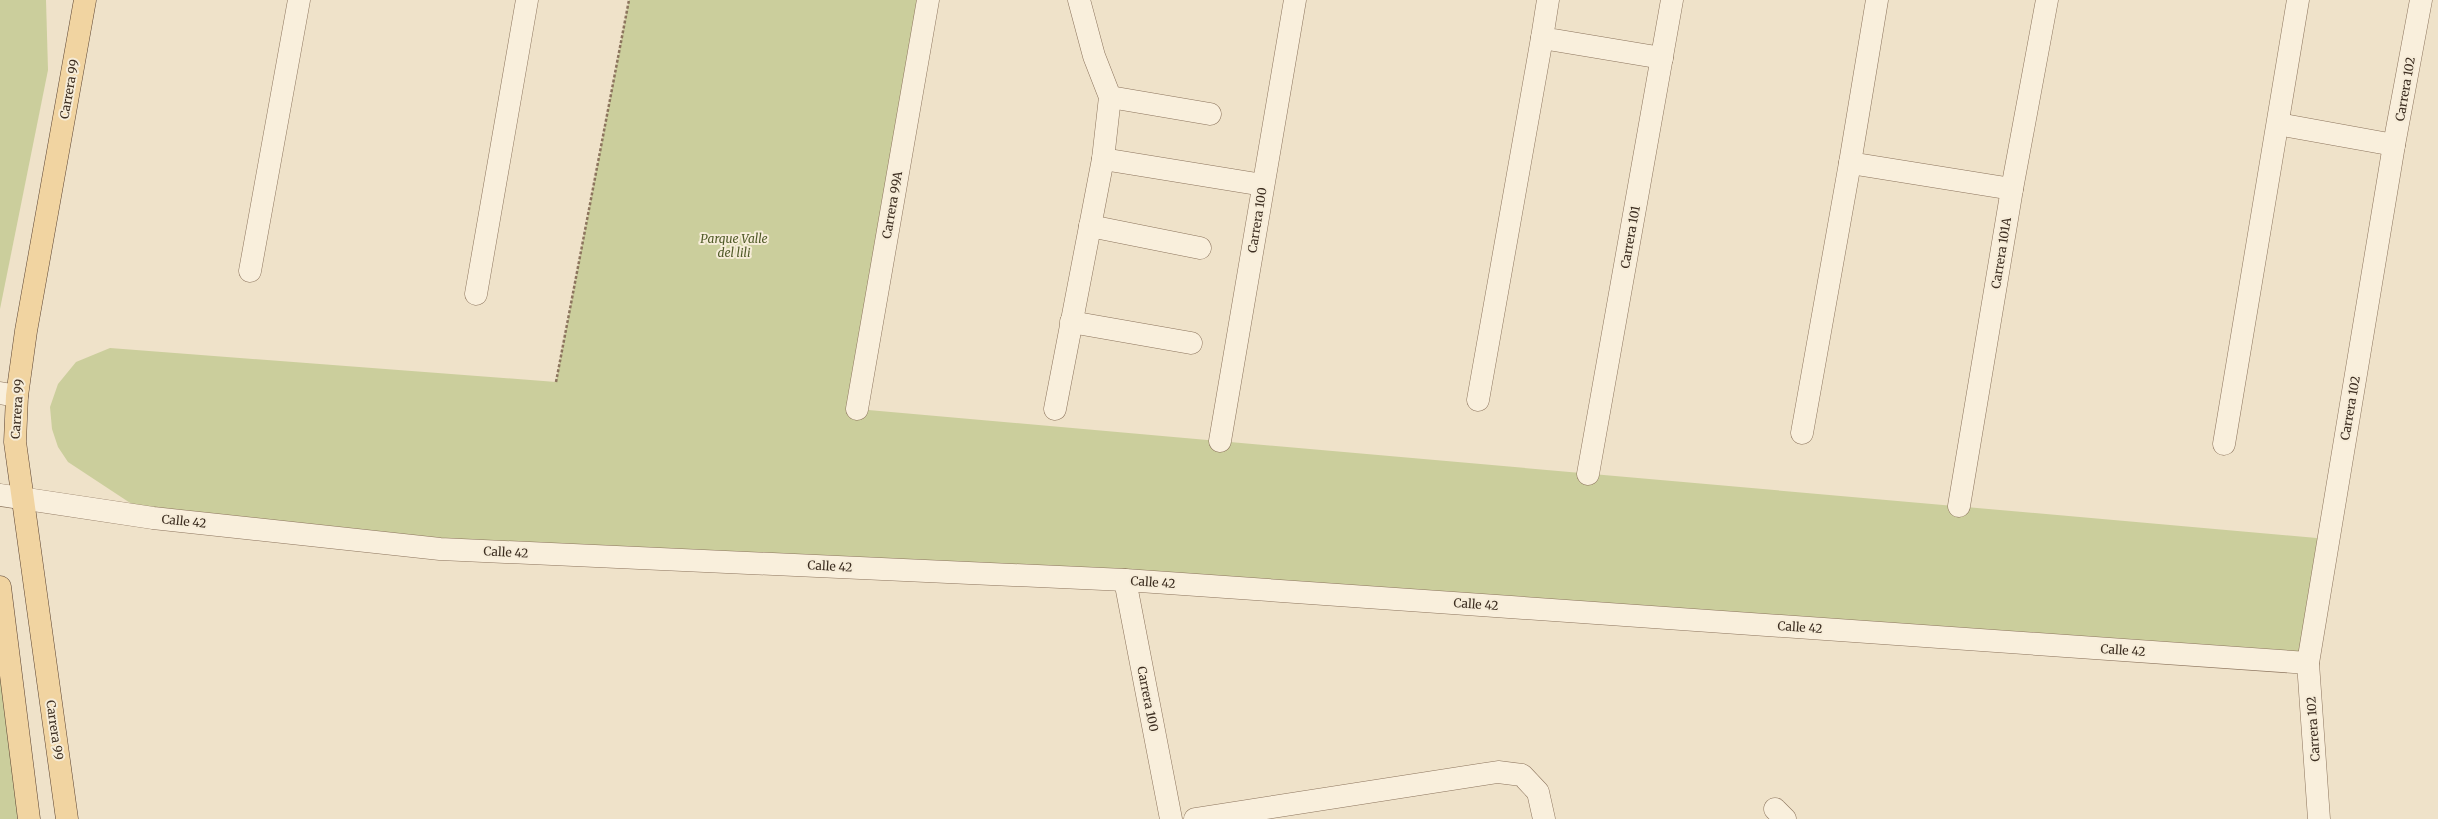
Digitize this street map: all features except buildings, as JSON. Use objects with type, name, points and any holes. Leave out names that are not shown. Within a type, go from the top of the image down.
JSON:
[{"type":"main road","name":"Carrera 99","points":[[67,819],[8,394],[26,331],[85,0]]},
{"type":"main road","points":[[0,588],[29,819]]},
{"type":"street","points":[[250,271],[299,0]]},
{"type":"street","points":[[476,294],[527,0]]},
{"type":"street","name":"Carrera 99A","points":[[856,409],[928,0]]},
{"type":"street","points":[[1055,409],[1103,159],[1110,97],[1094,56],[1079,0]]},
{"type":"street","name":"Carrera 100","points":[[1220,441],[1296,0]]},
{"type":"street","points":[[1478,400],[1548,0]]},
{"type":"street","name":"Carrera 101","points":[[1588,474],[1672,0]]},
{"type":"street","points":[[1802,433],[1877,0]]},
{"type":"street","name":"Carrera 101A","points":[[1959,506],[2012,189],[2047,0]]},
{"type":"street","points":[[2224,444],[2298,0]]},
{"type":"street","name":"Carrera 102","points":[[2319,819],[2308,663],[2394,145],[2421,0]]},
{"type":"street","points":[[1542,38],[1662,58]]},
{"type":"street","points":[[1110,97],[1210,114]]},
{"type":"street","points":[[2278,124],[2394,145]]},
{"type":"street","points":[[1103,159],[1263,185]]},
{"type":"street","points":[[1850,162],[2012,189]]},
{"type":"street","points":[[1090,226],[1200,248]]},
{"type":"street","points":[[1071,322],[1191,343]]},
{"type":"street","name":"Calle 42","points":[[0,495],[153,518],[440,549],[1125,580],[2308,663]]},
{"type":"street","name":"Carrera 100","points":[[1125,580],[1171,819]]},
{"type":"street","points":[[1195,819],[1498,772],[1522,775],[1538,792],[1544,819]]},
{"type":"path","points":[[556,382],[629,0]]},
{"type":"green space","points":[[0,0],[46,0],[48,70],[0,309]]},
{"type":"green space","name":"Parque Valle del lili","points":[[629,0],[928,0],[857,409],[2328,539],[2308,663],[440,549],[153,518],[68,462],[58,447],[52,429],[50,407],[58,384],[76,362],[110,348],[556,382]]},
{"type":"green space","points":[[0,587],[29,819],[0,819]]}]
